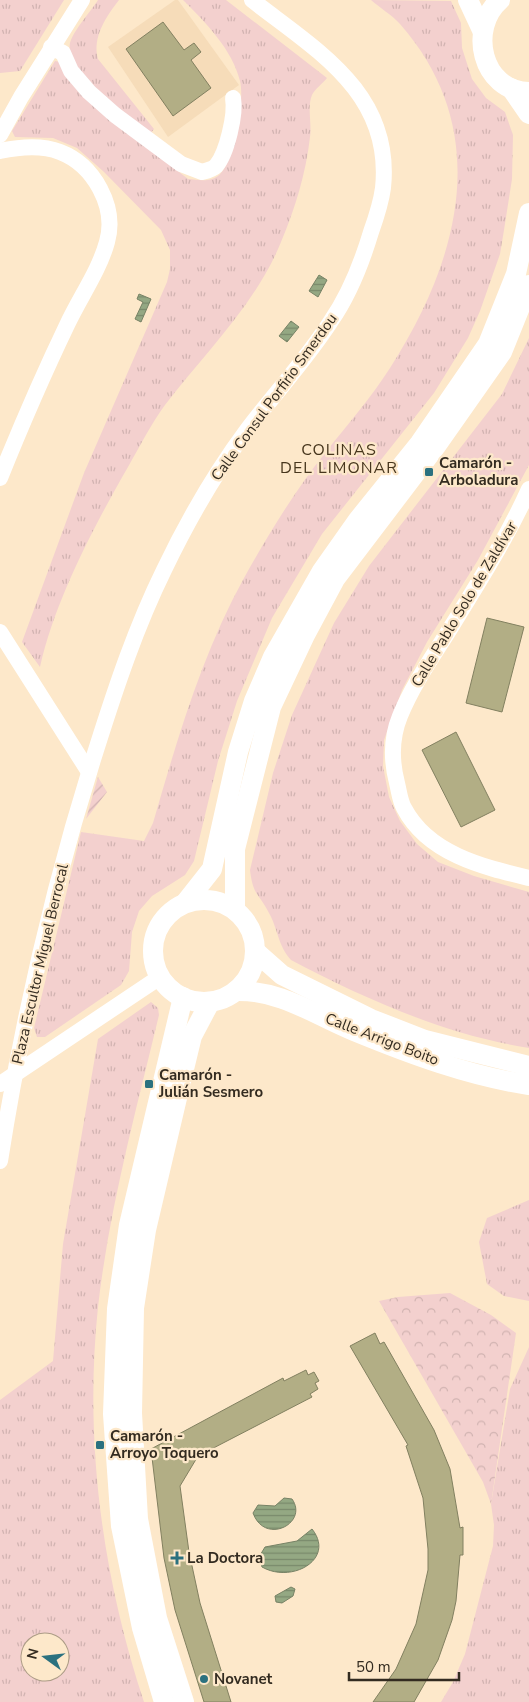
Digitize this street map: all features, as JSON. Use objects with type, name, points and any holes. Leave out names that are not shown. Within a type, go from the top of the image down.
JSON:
[{"type":"main road","points":[[468,0],[482,30]]},
{"type":"main road","points":[[500,0],[486,17],[482,30],[482,48],[487,64],[497,78],[520,90],[529,114]]},
{"type":"main road","points":[[186,902],[203,899],[220,901],[235,909],[246,920],[254,935],[256,952],[250,974],[236,991],[224,998],[210,1002],[196,1002],[183,998],[170,989],[160,977],[154,960],[153,942],[159,925],[171,911],[186,902],[212,870],[238,752],[254,701],[273,657],[322,571],[358,520],[420,443],[488,344],[516,274],[529,214]]},
{"type":"main road","points":[[235,909],[235,849],[261,739],[275,698],[335,580],[436,446],[502,352],[529,285]]},
{"type":"main road","name":"Calle Arrigo Boito","points":[[256,952],[288,978],[371,1019],[425,1040],[529,1066]]},
{"type":"main road","name":"Calle Arrigo Boito","points":[[236,991],[274,994],[353,1030],[416,1055],[503,1081],[529,1085]]},
{"type":"main road","points":[[164,1702],[142,1628],[121,1526],[113,1414],[117,1309],[129,1225],[183,998]]},
{"type":"main road","points":[[184,1702],[157,1618],[138,1519],[132,1413],[134,1308],[146,1230],[192,1036],[210,1002]]},
{"type":"street","points":[[0,135],[51,47],[82,0]]},
{"type":"street","name":"Calle Consul Porfirio Smerdou","points":[[89,772],[126,659],[164,570],[193,515],[246,431],[333,320],[364,257],[379,210],[383,187],[380,143],[362,96],[348,77],[326,57],[252,0]]},
{"type":"street","points":[[51,47],[63,53],[71,71],[89,92],[115,115],[181,164],[202,172],[216,166],[225,149],[235,109],[233,98]]},
{"type":"street","points":[[0,151],[39,148],[58,151],[71,157],[83,166],[100,188],[108,212],[107,241],[97,268],[68,324],[0,478]]},
{"type":"street","name":"Calle Pablo Solo de Zaldívar","points":[[529,489],[512,526],[452,625],[421,671],[400,718],[392,746],[395,774],[404,808],[421,830],[442,848],[472,862],[529,878]]},
{"type":"street","points":[[0,632],[89,772]]},
{"type":"street","name":"Plaza Escultor Miguel Berrocal","points":[[14,1075],[53,903],[89,772]]},
{"type":"street","name":"Plaza Escultor Miguel Berrocal","points":[[14,1075],[160,977]]},
{"type":"street","points":[[0,1084],[14,1075]]},
{"type":"street","points":[[0,1161],[14,1075]]},
{"type":"shaded area","points":[[175,0],[178,0],[239,85],[168,137],[108,47]]},
{"type":"shaded area","points":[[319,275],[327,280],[318,297],[309,291]]},
{"type":"shaded area","points":[[139,294],[151,299],[141,322],[135,319],[143,302],[137,299]]},
{"type":"shaded area","points":[[291,321],[299,327],[287,342],[279,336]]},
{"type":"shaded area","points":[[284,1498],[292,1499],[296,1508],[295,1516],[290,1523],[275,1529],[267,1528],[259,1523],[253,1513],[258,1505],[275,1506]]},
{"type":"shaded area","points":[[312,1529],[318,1540],[319,1550],[315,1559],[307,1566],[286,1572],[262,1567],[259,1557],[265,1547],[297,1541]]},
{"type":"shaded area","points":[[291,1587],[295,1589],[293,1596],[282,1603],[276,1602],[275,1596]]},
{"type":"green space","points":[[0,0],[64,0],[20,71],[0,73]]},
{"type":"green space","points":[[98,0],[119,0],[101,28],[97,43],[98,59],[154,129],[150,134],[87,80],[71,55],[70,43],[72,38]]},
{"type":"green space","points":[[183,0],[226,0],[327,78],[312,95],[310,137],[303,177],[291,217],[270,265],[244,307],[165,405],[146,435],[102,514],[65,590],[40,667],[22,642],[84,473],[167,282],[170,269],[170,250],[161,230],[104,172],[77,148],[53,138],[15,137],[12,131],[55,61],[60,62],[86,99],[188,179],[206,180],[218,176],[226,166],[234,143],[240,115],[240,81],[225,47]]},
{"type":"green space","points":[[371,0],[451,1],[461,23],[462,48],[472,79],[486,98],[505,112],[513,135],[512,179],[500,254],[480,311],[468,338],[434,393],[322,534],[272,618],[237,701],[218,761],[194,861],[185,875],[152,896],[139,911],[132,932],[129,971],[121,985],[45,1037],[37,1037],[34,1028],[81,832],[144,841],[153,823],[171,760],[203,667],[229,607],[262,546],[292,498],[390,368],[414,326],[434,283],[449,239],[456,195],[457,151],[448,108],[429,65],[400,24]]},
{"type":"green space","points":[[529,338],[529,465],[478,560],[427,642],[402,690],[384,740],[383,766],[389,797],[400,821],[417,844],[438,862],[474,876],[529,892],[529,1048],[467,1034],[407,1014],[377,1002],[291,960],[283,949],[272,919],[255,890],[250,870],[273,773],[292,715],[334,623],[369,566],[502,394]]},
{"type":"green space","points":[[98,777],[107,792],[86,819]]},
{"type":"green space","points":[[151,1002],[158,1008],[159,1015],[124,1160],[109,1234],[98,1307],[93,1407],[95,1457],[107,1557],[129,1654],[144,1702],[0,1702],[0,1400],[53,1361],[63,1244],[98,1039]]},
{"type":"green space","points":[[529,1200],[529,1301],[504,1296],[487,1284],[479,1242],[487,1218]]},
{"type":"green space","points":[[450,1293],[491,1315],[516,1333],[491,1504],[483,1482],[379,1301],[398,1297]]},
{"type":"green space","points":[[529,1347],[529,1702],[441,1702],[453,1682],[465,1654],[493,1546],[494,1525],[491,1504],[510,1389]]},
{"type":"building","points":[[163,22],[184,50],[194,43],[201,52],[191,60],[211,88],[173,116],[126,49]]},
{"type":"building","points":[[487,618],[524,627],[502,712],[466,703]]},
{"type":"building","points":[[456,732],[495,810],[461,827],[422,750]]},
{"type":"building","points":[[375,1333],[380,1344],[384,1342],[434,1430],[450,1469],[460,1528],[463,1527],[463,1555],[460,1555],[456,1601],[452,1620],[438,1660],[414,1702],[373,1702],[396,1669],[416,1624],[428,1570],[423,1498],[406,1446],[408,1445],[350,1346]]},
{"type":"building","points":[[306,1370],[308,1375],[314,1372],[319,1381],[315,1383],[318,1389],[310,1394],[312,1397],[198,1456],[180,1486],[189,1552],[200,1603],[231,1702],[204,1702],[175,1610],[164,1558],[151,1449],[283,1378],[284,1381]]},
{"type":"place","name":"Camarón - Arboladura","points":[[429,472]]},
{"type":"place","name":"Camarón - Julián Sesmero","points":[[149,1084]]},
{"type":"place","name":"Camarón - Arroyo Toquero","points":[[100,1445]]},
{"type":"place","name":"La Doctora","points":[[177,1558]]},
{"type":"place","name":"Novanet","points":[[204,1679]]},
{"type":"district","name":"COLINAS DEL LIMONAR","points":[[339,458]]}]
